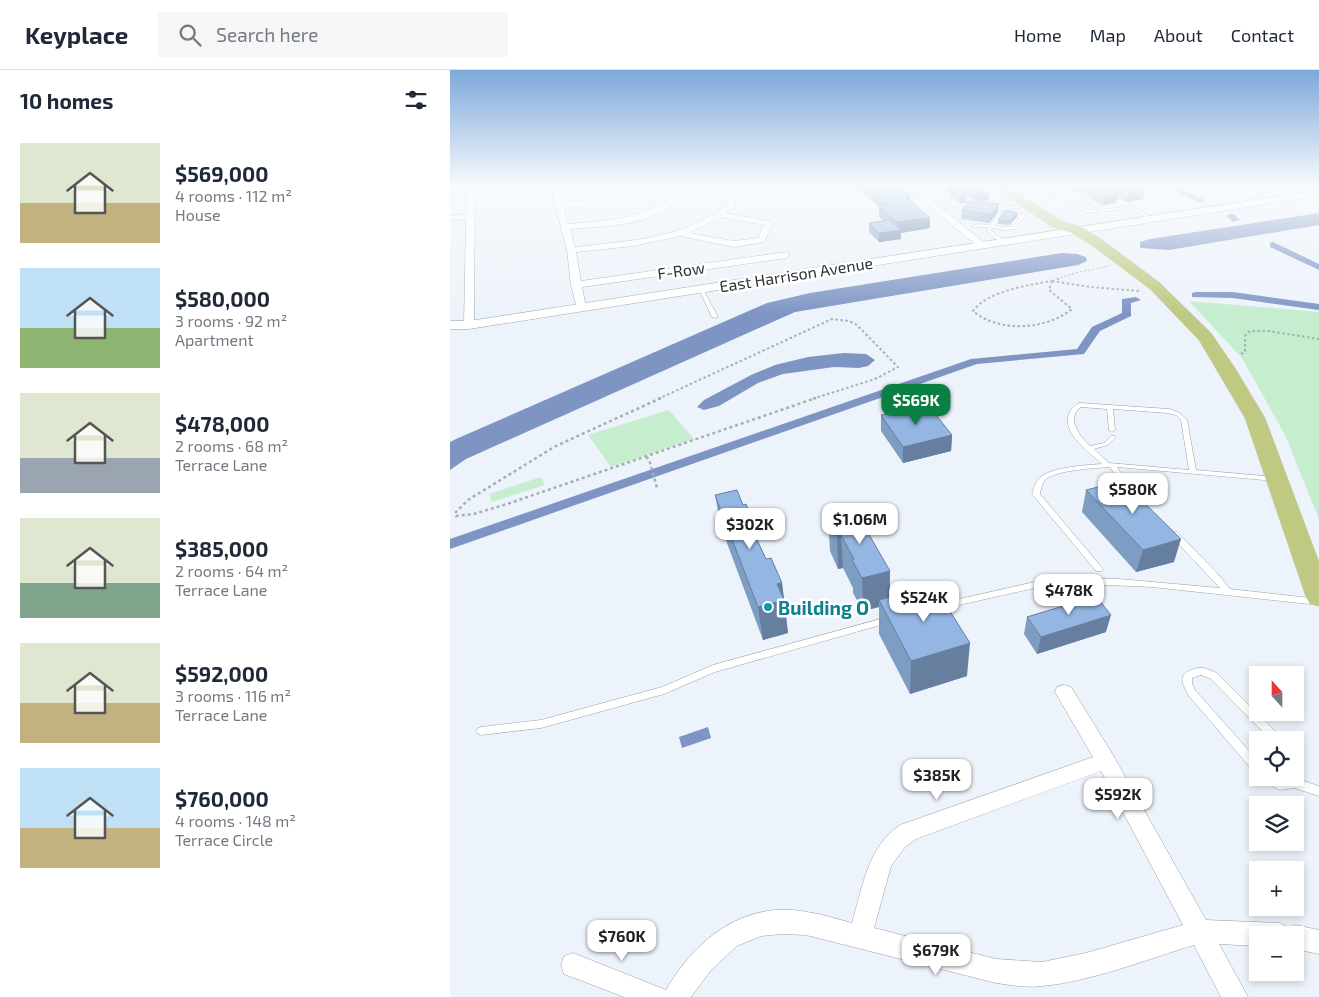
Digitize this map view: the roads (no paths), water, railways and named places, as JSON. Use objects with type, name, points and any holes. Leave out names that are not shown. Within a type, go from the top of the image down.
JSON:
[{"type":"main road","points":[[1071,228],[1077,230],[1128,265],[1160,292],[1205,337],[1226,368],[1255,418],[1319,596]]},
{"type":"main road","name":"East Harrison Avenue","points":[[450,325],[469,325],[1089,228]]},
{"type":"main road","points":[[450,330],[469,325]]},
{"type":"street","points":[[469,325],[470,228]]},
{"type":"street","points":[[564,228],[581,307]]},
{"type":"street","points":[[570,250],[644,241],[680,234],[693,228]]},
{"type":"street","points":[[680,234],[734,244],[761,240],[767,228]]},
{"type":"street","points":[[960,228],[983,246]]},
{"type":"street","name":"F-Row","points":[[576,285],[786,255]]},
{"type":"street","points":[[1064,692],[1106,761],[1235,997]]},
{"type":"street","points":[[860,936],[881,863],[888,850],[908,832],[1106,761]]},
{"type":"street","points":[[676,997],[700,962],[718,944],[738,931],[760,923],[782,921],[806,923],[996,970],[1042,974],[1086,965],[1199,932],[1249,933]]},
{"type":"street","points":[[1304,939],[1319,942]]},
{"type":"street","points":[[573,965],[657,997]]},
{"type":"lane","points":[[989,228],[988,230],[1004,242]]},
{"type":"lane","points":[[701,289],[715,317]]},
{"type":"lane","points":[[1131,492],[1110,465],[1074,432],[1072,412],[1074,408],[1080,405],[1169,411],[1178,414],[1184,420],[1193,472]]},
{"type":"lane","points":[[1090,448],[1106,444],[1113,434],[1110,407]]},
{"type":"lane","points":[[1099,569],[1036,494],[1039,484],[1046,477],[1088,467],[1110,465],[1278,479]]},
{"type":"lane","points":[[1166,526],[1229,593]]},
{"type":"lane","points":[[930,608],[1052,581],[1109,581],[1319,602]]},
{"type":"lane","points":[[481,731],[541,724],[664,690],[714,669],[895,618]]},
{"type":"lane","points":[[1249,759],[1192,693],[1187,684],[1188,676],[1195,671],[1204,671],[1214,676],[1267,731]]},
{"type":"lane","points":[[1304,785],[1319,791]]},
{"type":"water","points":[[1220,228],[1299,228],[1169,250],[1140,248],[1140,242]]},
{"type":"water","points":[[1062,253],[1077,254],[1086,257],[1087,261],[1078,265],[795,312],[466,459],[450,470],[450,442],[767,303],[810,293]]},
{"type":"water","points":[[844,353],[866,354],[875,360],[868,366],[859,368],[834,367],[783,374],[758,383],[719,406],[704,410],[697,407],[704,400],[751,375],[775,365],[808,357]]},
{"type":"water","points":[[708,727],[711,738],[682,748],[679,737]]},
{"type":"waterway","points":[[1273,245],[1319,267]]},
{"type":"waterway","points":[[1195,295],[1233,295],[1319,307]]},
{"type":"waterway","points":[[450,544],[975,361],[1080,352],[1096,329],[1127,314],[1126,301],[1136,300]]},
{"type":"place","name":"Building O","points":[[768,607]]}]
